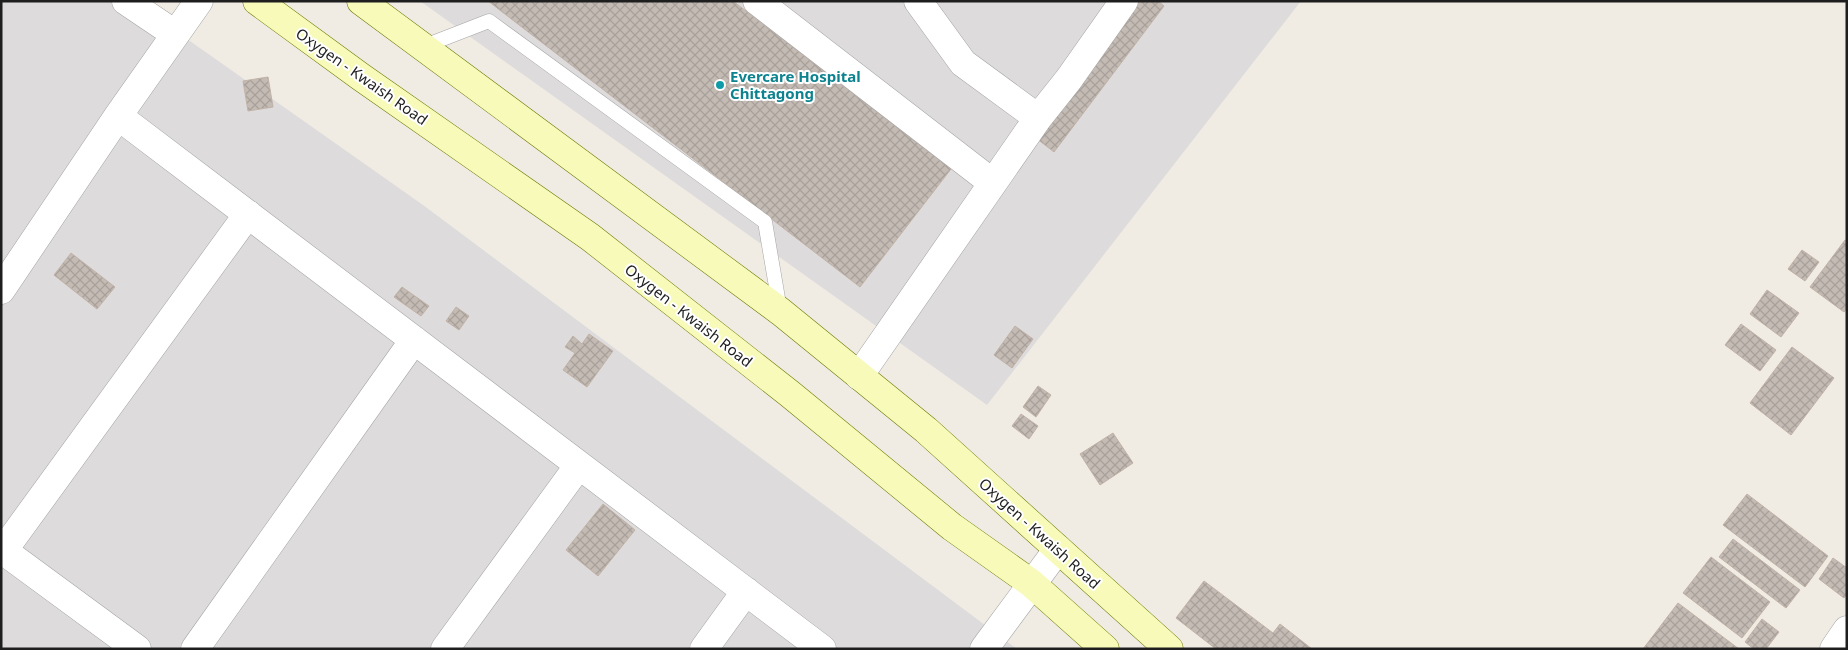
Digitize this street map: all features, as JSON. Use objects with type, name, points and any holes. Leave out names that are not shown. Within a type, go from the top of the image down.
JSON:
[{"type":"main road","name":"Oxygen - Kwaish Road","points":[[257,1],[361,77],[590,237],[790,394],[952,527],[1031,584],[1105,649]]},
{"type":"main road","name":"Oxygen - Kwaish Road","points":[[361,1],[781,312],[926,430],[1169,649]]},
{"type":"street","points":[[126,1],[175,34]]},
{"type":"street","points":[[1,290],[118,116],[199,1]]},
{"type":"street","points":[[757,1],[985,177]]},
{"type":"street","points":[[918,1],[963,63],[1038,118]]},
{"type":"street","points":[[859,376],[1038,118],[1069,79],[1124,1]]},
{"type":"street","points":[[118,116],[822,649]]},
{"type":"street","points":[[137,649],[2,550],[248,214]]},
{"type":"street","points":[[195,649],[414,340]]},
{"type":"street","points":[[445,649],[579,465]]},
{"type":"street","points":[[984,649],[1058,549]]},
{"type":"street","points":[[704,649],[746,591]]},
{"type":"street","points":[[1834,649],[1847,630]]},
{"type":"lane","points":[[422,47],[489,21],[765,222],[781,312]]},
{"type":"shaded area","points":[[1,1],[133,1],[423,205],[1017,649],[1,649]]},
{"type":"shaded area","points":[[420,1],[1301,1],[987,405]]},
{"type":"building","name":"Evercare Hospital Chittagong","points":[[488,1],[733,1],[951,169],[860,287]]},
{"type":"building","points":[[1139,1],[1158,1],[1164,6],[1054,152],[1036,138]]},
{"type":"building","points":[[268,77],[273,107],[248,111],[243,81]]},
{"type":"building","points":[[1845,240],[1847,241],[1847,309],[1844,312],[1810,287]]},
{"type":"building","points":[[1802,250],[1819,262],[1805,281],[1788,269]]},
{"type":"building","points":[[71,253],[115,287],[97,309],[54,275]]},
{"type":"building","points":[[402,287],[429,306],[421,316],[394,297]]},
{"type":"building","points":[[1767,290],[1799,313],[1781,337],[1750,314]]},
{"type":"building","points":[[456,307],[469,316],[459,330],[446,321]]},
{"type":"building","points":[[1741,324],[1776,350],[1760,371],[1725,345]]},
{"type":"building","points":[[1015,326],[1033,339],[1012,368],[994,355]]},
{"type":"building","points":[[589,334],[613,351],[587,387],[563,370],[575,353],[565,347],[573,336],[582,344]]},
{"type":"building","points":[[1792,347],[1834,378],[1791,435],[1750,403]]},
{"type":"building","points":[[1038,386],[1051,395],[1036,417],[1023,407]]},
{"type":"building","points":[[1021,414],[1038,426],[1029,439],[1012,426]]},
{"type":"building","points":[[1113,433],[1133,463],[1100,485],[1080,454]]},
{"type":"building","points":[[1747,494],[1828,556],[1805,587],[1723,525]]},
{"type":"building","points":[[603,504],[635,530],[598,576],[566,550]]},
{"type":"building","points":[[1733,539],[1800,590],[1786,608],[1719,557]]},
{"type":"building","points":[[1711,557],[1770,602],[1742,638],[1683,593]]},
{"type":"building","points":[[1833,558],[1847,568],[1847,594],[1844,598],[1819,579]]},
{"type":"building","points":[[1204,581],[1273,633],[1280,624],[1312,649],[1216,649],[1176,618]]},
{"type":"building","points":[[1678,603],[1739,649],[1643,649]]},
{"type":"building","points":[[1762,619],[1779,632],[1766,649],[1754,649],[1745,642]]},
{"type":"place","name":"Evercare Hospital Chittagong","points":[[720,85]]}]
